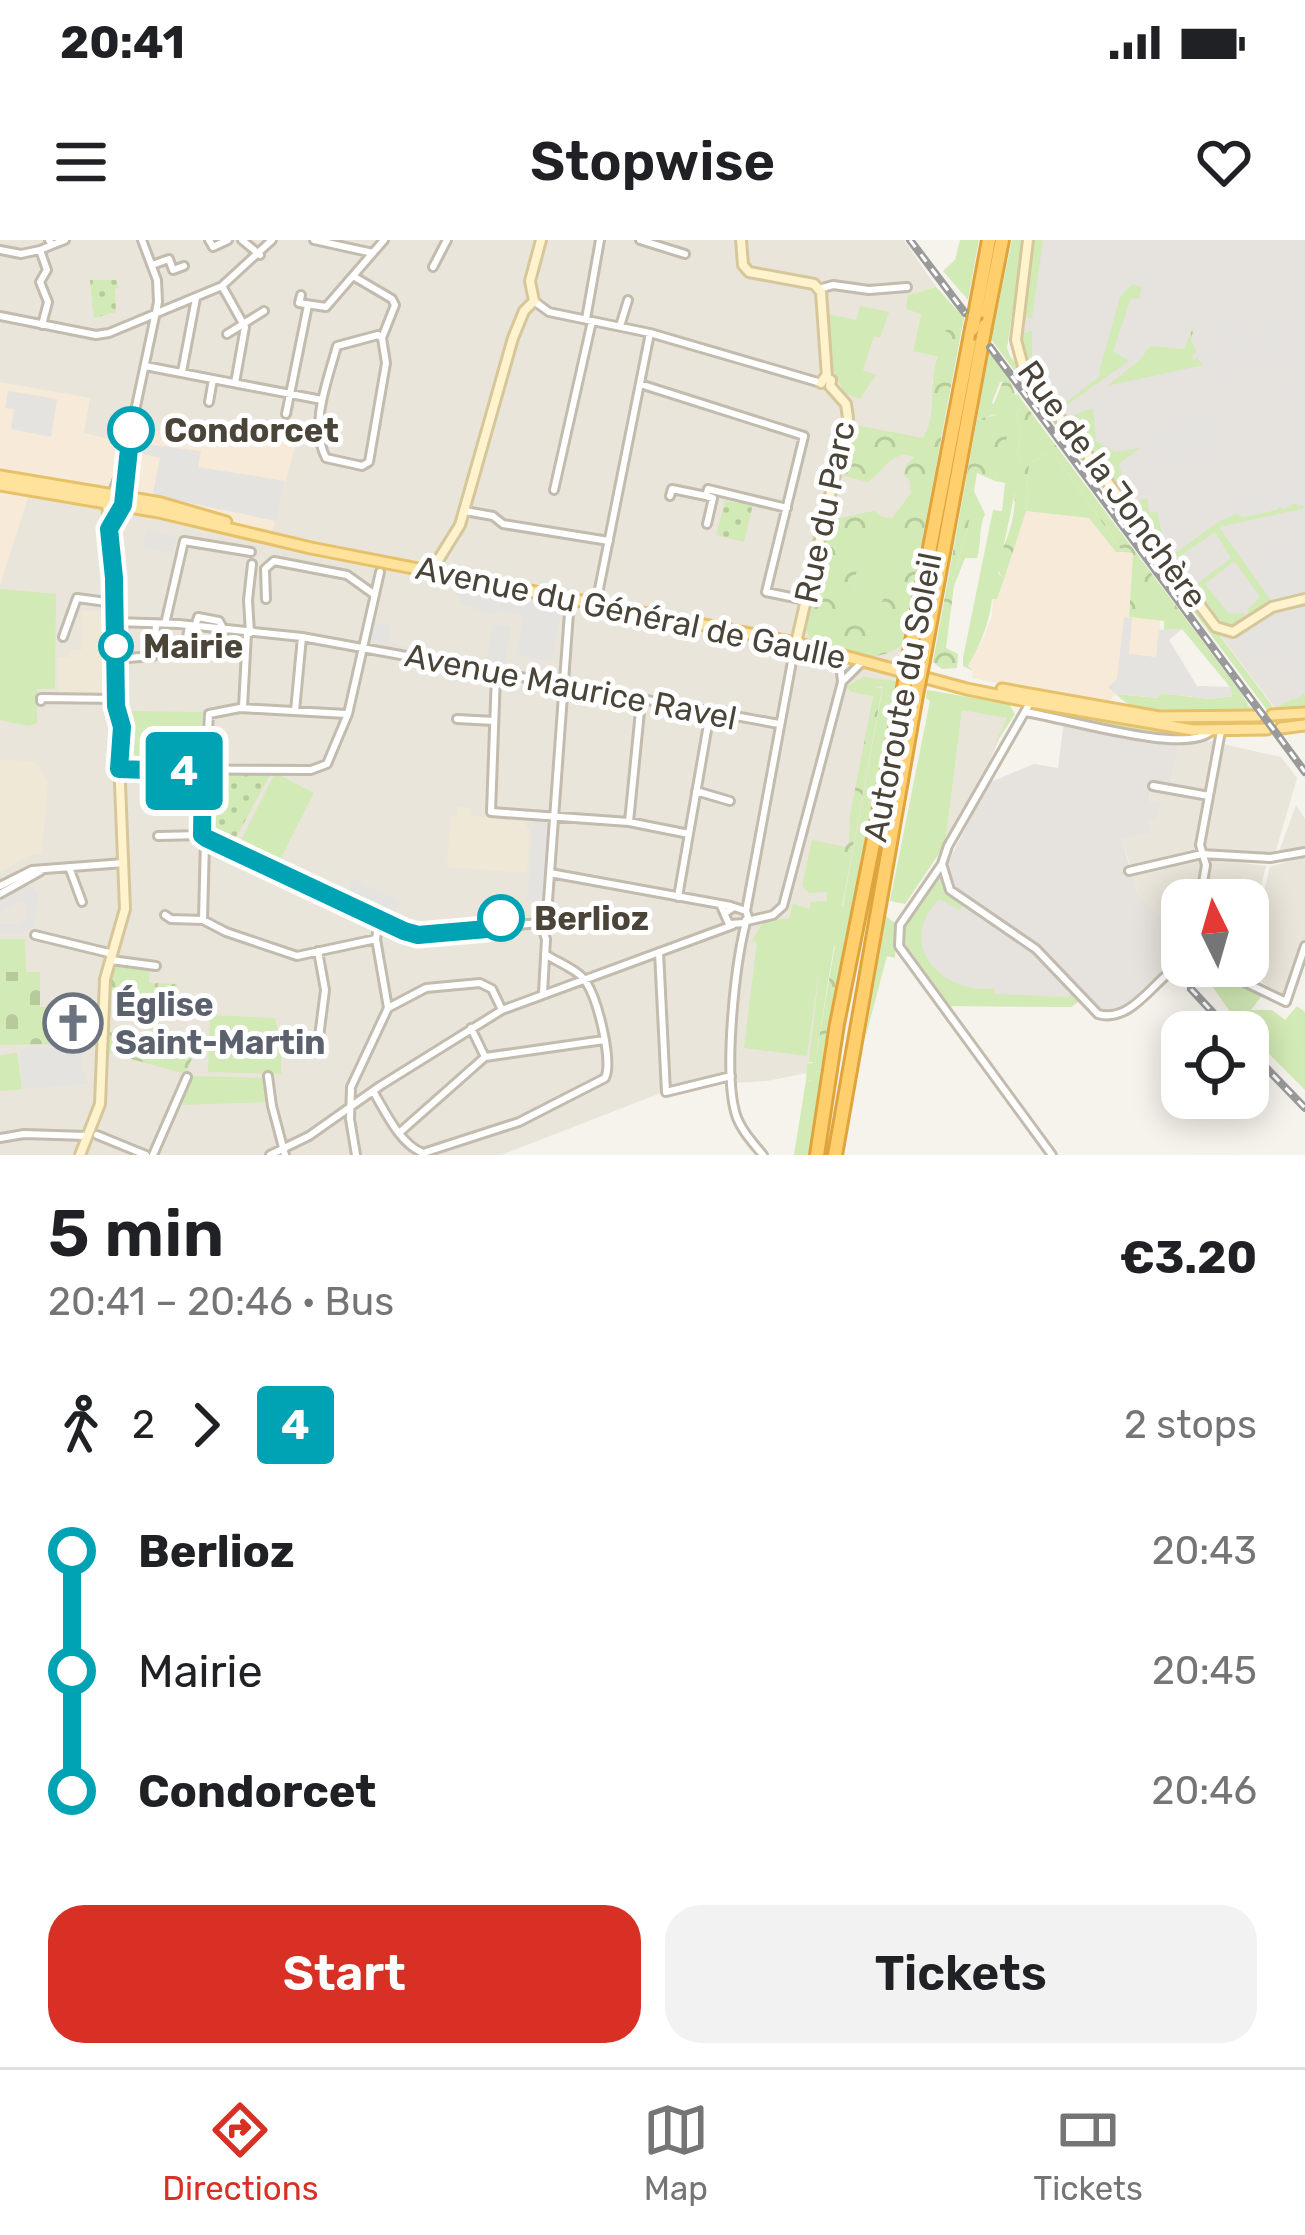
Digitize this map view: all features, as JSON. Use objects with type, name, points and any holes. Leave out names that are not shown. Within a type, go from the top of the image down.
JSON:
[{"type":"highway","name":"Autoroute du Soleil","points":[[835,1155],[989,240]]},
{"type":"highway","name":"Autoroute du Soleil","points":[[916,658],[982,342],[977,323],[1002,240]]},
{"type":"highway","name":"Autoroute du Soleil","points":[[817,1155],[837,1024],[910,694]]},
{"type":"main road","name":"Avenue du Général de Gaulle","points":[[0,480],[116,499],[382,566],[432,570],[796,643],[1025,700]]},
{"type":"main road","points":[[1025,700],[1178,719],[1258,716]]},
{"type":"main road","points":[[1025,700],[1216,731],[1267,729]]},
{"type":"main road","points":[[1272,715],[1305,712]]},
{"type":"main road","points":[[1281,728],[1302,727]]},
{"type":"street","points":[[0,250],[21,254],[65,240]]},
{"type":"street","points":[[80,1155],[92,1136],[100,1104],[105,979],[125,909],[119,769],[122,727],[116,699],[109,529],[159,290],[142,240]]},
{"type":"street","points":[[209,240],[213,248],[228,240]]},
{"type":"street","points":[[242,240],[260,255]]},
{"type":"street","points":[[0,316],[96,335],[222,286],[272,240]]},
{"type":"street","points":[[314,240],[373,254]]},
{"type":"street","points":[[301,295],[299,303],[326,308],[384,240]]},
{"type":"street","points":[[433,267],[447,240]]},
{"type":"street","points":[[541,240],[530,281],[534,301],[549,312],[650,333],[826,382]]},
{"type":"street","points":[[554,490],[589,320],[600,240]]},
{"type":"street","points":[[640,240],[685,254]]},
{"type":"street","points":[[741,240],[743,265],[749,272],[819,289],[833,285],[869,290],[907,287]]},
{"type":"street","name":"Rue de la Jonchère","points":[[1028,240],[1016,340],[1024,370],[1216,627],[1233,632],[1272,607],[1305,599]]},
{"type":"street","points":[[40,250],[47,269],[40,282],[48,302],[42,325]]},
{"type":"street","points":[[152,266],[169,259],[173,270],[184,266]]},
{"type":"street","points":[[353,276],[394,302],[382,338],[386,363],[366,466],[323,454],[322,400],[337,346],[378,335],[382,338]]},
{"type":"street","points":[[222,286],[244,324],[235,383]]},
{"type":"street","name":"Rue du Parc","points":[[796,643],[848,418],[846,404],[826,382],[824,302],[819,289]]},
{"type":"street","points":[[182,373],[196,298]]},
{"type":"street","points":[[620,326],[628,299]]},
{"type":"street","points":[[432,570],[465,511],[513,338],[524,311],[534,301]]},
{"type":"street","points":[[286,415],[308,304]]},
{"type":"street","points":[[226,334],[264,311]]},
{"type":"street","points":[[596,604],[650,333]]},
{"type":"street","points":[[145,366],[322,400]]},
{"type":"street","points":[[209,403],[213,379]]},
{"type":"street","points":[[640,384],[804,436],[766,592],[805,600]]},
{"type":"street","points":[[670,496],[672,489],[713,498],[707,524]]},
{"type":"street","points":[[706,496],[708,489],[787,508]]},
{"type":"street","points":[[109,529],[116,499]]},
{"type":"street","points":[[465,511],[493,516],[503,524],[609,542]]},
{"type":"street","points":[[165,624],[181,545],[187,539],[251,552]]},
{"type":"street","points":[[266,599],[265,569],[274,561],[347,575],[375,596]]},
{"type":"street","points":[[243,708],[252,564]]},
{"type":"street","points":[[119,769],[320,768],[332,758],[348,714],[382,566]]},
{"type":"street","points":[[63,637],[77,598],[114,603]]},
{"type":"street","points":[[543,994],[545,934],[540,923],[548,901],[570,599]]},
{"type":"street","name":"Avenue Maurice Ravel","points":[[192,627],[198,616],[219,621],[224,630],[362,646],[779,724]]},
{"type":"street","points":[[115,622],[192,627],[179,657]]},
{"type":"street","points":[[116,659],[153,656],[155,624]]},
{"type":"street","points":[[295,711],[302,637]]},
{"type":"street","points":[[270,1155],[285,1153],[346,1116],[373,1091],[502,1010],[743,919],[767,916],[783,906],[842,682],[839,654]]},
{"type":"street","points":[[763,1155],[740,1124],[731,1076],[743,919],[793,656]]},
{"type":"street","points":[[842,682],[862,661]]},
{"type":"street","points":[[841,669],[850,672]]},
{"type":"street","points":[[496,674],[489,809],[629,822],[689,834]]},
{"type":"street","points":[[40,701],[116,699]]},
{"type":"street","points":[[1025,700],[1018,722],[942,864],[900,925],[899,946],[1052,1155]]},
{"type":"street","points":[[1018,722],[1025,700]]},
{"type":"street","points":[[1025,700],[1179,740],[1201,739],[1216,731]]},
{"type":"street","points":[[629,822],[641,701]]},
{"type":"street","points":[[203,920],[207,716],[243,708],[348,714]]},
{"type":"street","points":[[678,897],[710,713]]},
{"type":"street","points":[[457,719],[494,721]]},
{"type":"street","points":[[1204,879],[1202,854],[1216,731]]},
{"type":"street","points":[[1153,786],[1210,796]]},
{"type":"street","points":[[696,791],[730,801]]},
{"type":"street","points":[[158,836],[204,837],[418,935],[540,923]]},
{"type":"street","points":[[1129,871],[1202,854],[1270,858],[1305,852]]},
{"type":"street","points":[[0,890],[27,871],[124,863]]},
{"type":"street","points":[[942,864],[950,890],[1036,949],[1098,1014],[1109,1017],[1127,1010],[1161,981]]},
{"type":"street","points":[[69,867],[82,902]]},
{"type":"street","points":[[550,873],[678,897],[743,919]]},
{"type":"street","points":[[725,910],[743,919]]},
{"type":"street","points":[[720,930],[725,910]]},
{"type":"street","points":[[165,915],[171,920],[203,920],[292,955],[376,939]]},
{"type":"street","points":[[352,1106],[351,1087],[388,1008],[376,939],[379,920]]},
{"type":"street","points":[[35,935],[156,966]]},
{"type":"street","points":[[1255,987],[1286,1002],[1305,946]]},
{"type":"street","points":[[318,952],[325,990],[318,1045]]},
{"type":"street","points":[[658,952],[666,1092],[731,1076]]},
{"type":"street","points":[[373,1091],[399,1133],[424,1153],[519,1122],[604,1078],[609,1067],[586,980],[545,954]]},
{"type":"street","points":[[388,1008],[426,988],[481,983],[492,989],[502,1010]]},
{"type":"street","points":[[471,1028],[485,1057]]},
{"type":"street","points":[[399,1133],[485,1057],[604,1040]]},
{"type":"street","points":[[268,1076],[285,1153]]},
{"type":"street","points":[[0,1138],[92,1136],[150,1155],[187,1077]]},
{"type":"street","points":[[346,1116],[356,1155]]},
{"type":"shaded area","points":[[0,240],[904,240],[936,287],[908,295],[921,314],[913,350],[940,357],[932,382],[936,396],[929,427],[943,442],[893,693],[882,690],[807,1073],[735,1083],[726,1073],[697,1079],[501,1155],[0,1155]]},
{"type":"shaded area","points":[[1034,240],[1305,240],[1305,693],[1275,708],[1217,631],[1218,621],[1028,369],[1020,341]]},
{"type":"shaded area","points":[[1224,315],[1236,317],[1232,331],[1262,339],[1266,323],[1289,330],[1291,341],[1229,351],[1218,333]]},
{"type":"shaded area","points":[[1305,346],[1305,405],[1295,406],[1290,384],[1300,381],[1294,356],[1214,373],[1212,365]]},
{"type":"shaded area","points":[[0,382],[90,398],[84,433],[128,443],[132,425],[194,437],[198,422],[296,443],[271,535],[161,503],[33,483],[0,585]]},
{"type":"shaded area","points":[[8,391],[57,399],[51,437],[11,429],[14,409],[5,408]]},
{"type":"shaded area","points":[[1207,416],[1215,419],[1218,450],[1167,461],[1151,440],[1149,432],[1171,431],[1170,423]]},
{"type":"shaded area","points":[[140,438],[145,444],[201,451],[198,467],[285,481],[276,521],[157,496],[153,492],[160,458],[135,452]]},
{"type":"shaded area","points":[[1301,491],[1305,504],[1296,502],[1244,517],[1237,514],[1239,504],[1268,498],[1270,502],[1272,497]]},
{"type":"shaded area","points":[[1026,511],[1090,518],[1116,552],[1133,553],[1129,617],[1160,620],[1160,630],[1182,629],[1169,640],[1197,686],[1231,687],[1232,696],[1116,694],[1105,704],[972,678],[968,667],[992,616],[993,598]]},
{"type":"shaded area","points":[[146,530],[176,536],[173,553],[143,548]]},
{"type":"shaded area","points":[[1293,550],[1294,577],[1302,593],[1277,598],[1249,559]]},
{"type":"shaded area","points":[[453,582],[562,607],[551,662],[516,655],[523,616],[499,611],[493,615],[461,604]]},
{"type":"shaded area","points":[[82,611],[103,611],[107,694],[59,695],[58,657],[69,657],[69,650],[82,650]]},
{"type":"shaded area","points":[[1266,616],[1279,628],[1286,624],[1283,620],[1294,618],[1305,633],[1305,693],[1295,700],[1287,692],[1304,680],[1274,643],[1253,657],[1237,636]]},
{"type":"shaded area","points":[[1124,617],[1132,618],[1129,654],[1156,657],[1159,630],[1182,629],[1169,640],[1197,686],[1231,687],[1232,696],[1116,694],[1108,687],[1117,679]]},
{"type":"shaded area","points":[[374,623],[391,625],[390,643],[444,655],[443,660],[375,646],[370,640]]},
{"type":"shaded area","points":[[493,624],[510,627],[505,664],[486,661]]},
{"type":"shaded area","points":[[962,709],[1008,718],[980,784],[945,845]]},
{"type":"shaded area","points":[[1064,721],[1103,729],[1104,734],[1179,742],[1170,787],[1151,785],[1149,801],[1160,803],[1157,820],[1148,820],[1151,833],[1122,840],[1137,893],[1161,920],[1161,977],[1112,1012],[1103,1011],[1086,996],[1071,1007],[944,1006],[900,935],[937,871],[946,867],[988,783],[1034,764],[1058,768]]},
{"type":"shaded area","points":[[1216,741],[1215,756],[1207,760],[1214,762],[1208,793],[1170,787],[1179,742]]},
{"type":"shaded area","points":[[1223,744],[1281,757],[1297,778],[1275,854],[1209,852],[1205,848]]},
{"type":"shaded area","points":[[0,760],[35,761],[48,782],[42,854],[32,854],[0,872]]},
{"type":"shaded area","points":[[1151,791],[1205,801],[1194,852],[1131,868],[1122,840],[1151,833],[1148,820],[1159,803],[1149,801]]},
{"type":"shaded area","points":[[1296,805],[1305,819],[1305,849],[1278,854]]},
{"type":"shaded area","points":[[456,807],[470,808],[472,816],[526,822],[530,830],[527,873],[447,867]]},
{"type":"shaded area","points":[[533,818],[549,819],[543,902],[527,901]]},
{"type":"shaded area","points":[[1305,856],[1305,939],[1287,1000],[1269,987],[1270,867]]},
{"type":"shaded area","points":[[1199,858],[1203,868],[1201,879],[1161,879],[1161,920],[1137,893],[1131,873]]},
{"type":"shaded area","points":[[1212,859],[1266,866],[1263,879],[1209,879]]},
{"type":"shaded area","points":[[352,879],[399,901],[393,915],[346,893]]},
{"type":"shaded area","points":[[29,884],[38,894],[34,927],[21,934],[0,934],[0,924],[25,920],[27,905],[21,901],[0,913],[0,900]]},
{"type":"shaded area","points":[[86,1046],[80,1061],[88,1084],[22,1089],[20,1049]]},
{"type":"green space","points":[[960,240],[979,240],[968,300],[943,271],[955,260]]},
{"type":"green space","points":[[1012,240],[1023,240],[1007,348],[1010,356],[1274,708],[1305,693],[1305,708],[1267,710],[991,339]]},
{"type":"green space","points":[[1034,240],[1043,240],[1032,318],[1023,317]]},
{"type":"green space","points":[[90,280],[116,280],[116,312],[94,318]]},
{"type":"green space","points":[[1132,284],[1142,287],[1139,299],[1131,298],[1113,351],[1129,361],[1057,408],[1024,362],[1021,334],[1032,331],[1032,355],[1037,363],[1033,366],[1066,402],[1101,375],[1120,297]]},
{"type":"green space","points":[[936,287],[964,318],[962,328],[946,331],[940,357],[913,351],[921,314],[906,309],[908,295]]},
{"type":"green space","points":[[860,306],[889,312],[880,338],[874,336],[863,370],[876,375],[860,399],[844,393],[830,363],[827,314],[856,320]]},
{"type":"green space","points":[[1195,323],[1194,362],[1182,365],[1150,346],[1184,349]]},
{"type":"green space","points":[[962,328],[902,645],[869,656],[811,640],[804,625],[829,518],[875,511],[882,517],[856,576],[859,600],[867,612],[875,612],[896,567],[892,518],[911,493],[904,475],[914,457],[907,455],[894,458],[868,482],[839,475],[850,424],[923,438],[946,330]]},
{"type":"green space","points":[[1150,346],[1182,365],[1196,357],[1203,365],[1107,386],[1140,360]]},
{"type":"green space","points":[[989,351],[1010,381],[1000,382],[992,402],[997,414],[977,419]]},
{"type":"green space","points":[[1004,379],[1010,381],[1017,399],[995,481],[977,473],[968,527],[956,569],[951,570],[954,586],[946,648],[958,654],[957,668],[942,669],[933,662],[977,419],[996,415],[991,410]]},
{"type":"green space","points":[[1017,393],[1024,403],[1016,414],[1021,463],[998,573],[1004,579],[968,666],[973,671],[963,666],[963,658],[993,510],[1002,511],[1005,483],[995,481]]},
{"type":"green space","points":[[1024,403],[1239,690],[1246,707],[1232,696],[1230,687],[1182,629],[1164,630],[1164,621],[1129,617],[1133,553],[1123,552],[1058,459],[1047,453],[1029,464],[1026,511],[1004,579],[994,566],[1014,513],[1011,481],[1021,463],[1016,414]]},
{"type":"green space","points":[[1093,408],[1096,441],[1115,452],[1140,448],[1119,464],[1123,480],[1119,489],[1071,424],[1072,416]]},
{"type":"green space","points":[[1047,453],[1058,459],[1123,552],[1116,552],[1089,518],[1026,511],[1029,464]]},
{"type":"green space","points":[[973,489],[985,514],[977,558],[965,558],[954,586],[951,570],[956,569],[968,527]]},
{"type":"green space","points":[[1147,498],[1149,513],[1157,512],[1167,553],[1130,504]]},
{"type":"green space","points":[[725,501],[753,504],[744,542],[716,535]]},
{"type":"green space","points":[[1297,502],[1305,508],[1219,527],[1270,599],[1250,614],[1247,610],[1260,597],[1234,561],[1205,584],[1229,614],[1246,616],[1235,626],[1224,625],[1193,587],[1231,558],[1215,532],[1173,561],[1170,557],[1218,522],[1277,506],[1285,509]]},
{"type":"green space","points":[[882,517],[892,518],[895,568],[883,600],[875,612],[867,612],[859,600],[856,576]]},
{"type":"green space","points":[[0,589],[56,594],[55,689],[37,689],[37,723],[29,726],[0,720]]},
{"type":"green space","points":[[863,677],[896,681],[844,949],[834,946],[815,1062],[809,1062],[820,964],[807,1056],[744,1048],[757,942],[752,941],[763,922],[789,918],[793,904],[810,909],[810,902],[827,901],[827,892],[809,893],[802,886],[812,840],[845,847],[835,904],[843,906],[883,686],[875,687],[873,696],[846,687]]},
{"type":"green space","points":[[875,687],[882,689],[842,906],[835,904]]},
{"type":"green space","points":[[927,690],[1009,704],[1015,714],[994,746],[1007,718],[962,710],[945,845],[905,904],[890,901],[930,701]]},
{"type":"green space","points":[[1159,693],[1210,699],[1232,696],[1255,710],[1162,713],[1128,703],[1116,694],[1158,698]]},
{"type":"green space","points":[[1045,709],[1183,734],[1171,736]]},
{"type":"green space","points":[[129,711],[202,712],[201,758],[131,755],[134,733]]},
{"type":"green space","points":[[219,772],[271,773],[232,845],[225,838],[208,835],[208,792]]},
{"type":"green space","points":[[275,773],[314,793],[279,862],[240,842]]},
{"type":"green space","points":[[937,871],[945,891],[962,905],[960,910],[939,899],[927,915],[922,946],[938,971],[964,986],[994,988],[995,994],[1072,994],[1079,1001],[1071,1007],[944,1006],[914,965],[903,940],[910,914]]},
{"type":"green space","points":[[886,916],[897,925],[895,958],[887,956],[865,1039]]},
{"type":"green space","points":[[0,939],[25,939],[26,972],[0,972]]},
{"type":"green space","points":[[835,945],[844,949],[823,1072],[815,1071],[813,1081],[806,1080],[807,1064],[815,1062]]},
{"type":"green space","points":[[113,965],[150,968],[149,983],[177,984],[180,1001],[173,1002],[172,1010],[161,1010],[158,1043],[176,1056],[191,1043],[197,1045],[187,1071],[106,1052],[105,1034],[111,1032],[153,1039],[153,1033],[139,1021],[126,1017],[130,995],[108,990]]},
{"type":"green space","points":[[0,972],[40,972],[40,1007],[98,1006],[98,1039],[95,1043],[0,1045]]},
{"type":"green space","points":[[1213,987],[1251,987],[1264,993],[1251,1010],[1272,1010],[1285,1020],[1297,1006],[1305,1012],[1305,1090],[1269,1054],[1269,1011],[1229,1011]]},
{"type":"green space","points":[[210,1015],[275,1018],[281,1074],[208,1072]]},
{"type":"green space","points":[[17,1053],[22,1089],[0,1091],[0,1055]]},
{"type":"green space","points":[[814,1071],[823,1072],[808,1155],[794,1155],[806,1080],[813,1081]]},
{"type":"green space","points":[[192,1076],[263,1078],[267,1102],[180,1105]]},
{"type":"railway","points":[[910,240],[965,313]]},
{"type":"railway","points":[[990,347],[1305,772]]},
{"type":"railway","points":[[1191,989],[1211,1011]]},
{"type":"railway","points":[[1269,1071],[1305,1108]]},
{"type":"bus line","name":"4","points":[[131,430],[123,505],[109,529],[116,706],[122,727],[119,769],[203,772],[202,835],[404,931],[418,935],[487,929],[501,918]]},
{"type":"place","name":"Condorcet","points":[[131,430]]},
{"type":"place","name":"Mairie","points":[[116,646]]},
{"type":"place","name":"Berlioz","points":[[501,918]]},
{"type":"place","name":"Église Saint-Martin","points":[[73,1023]]}]
